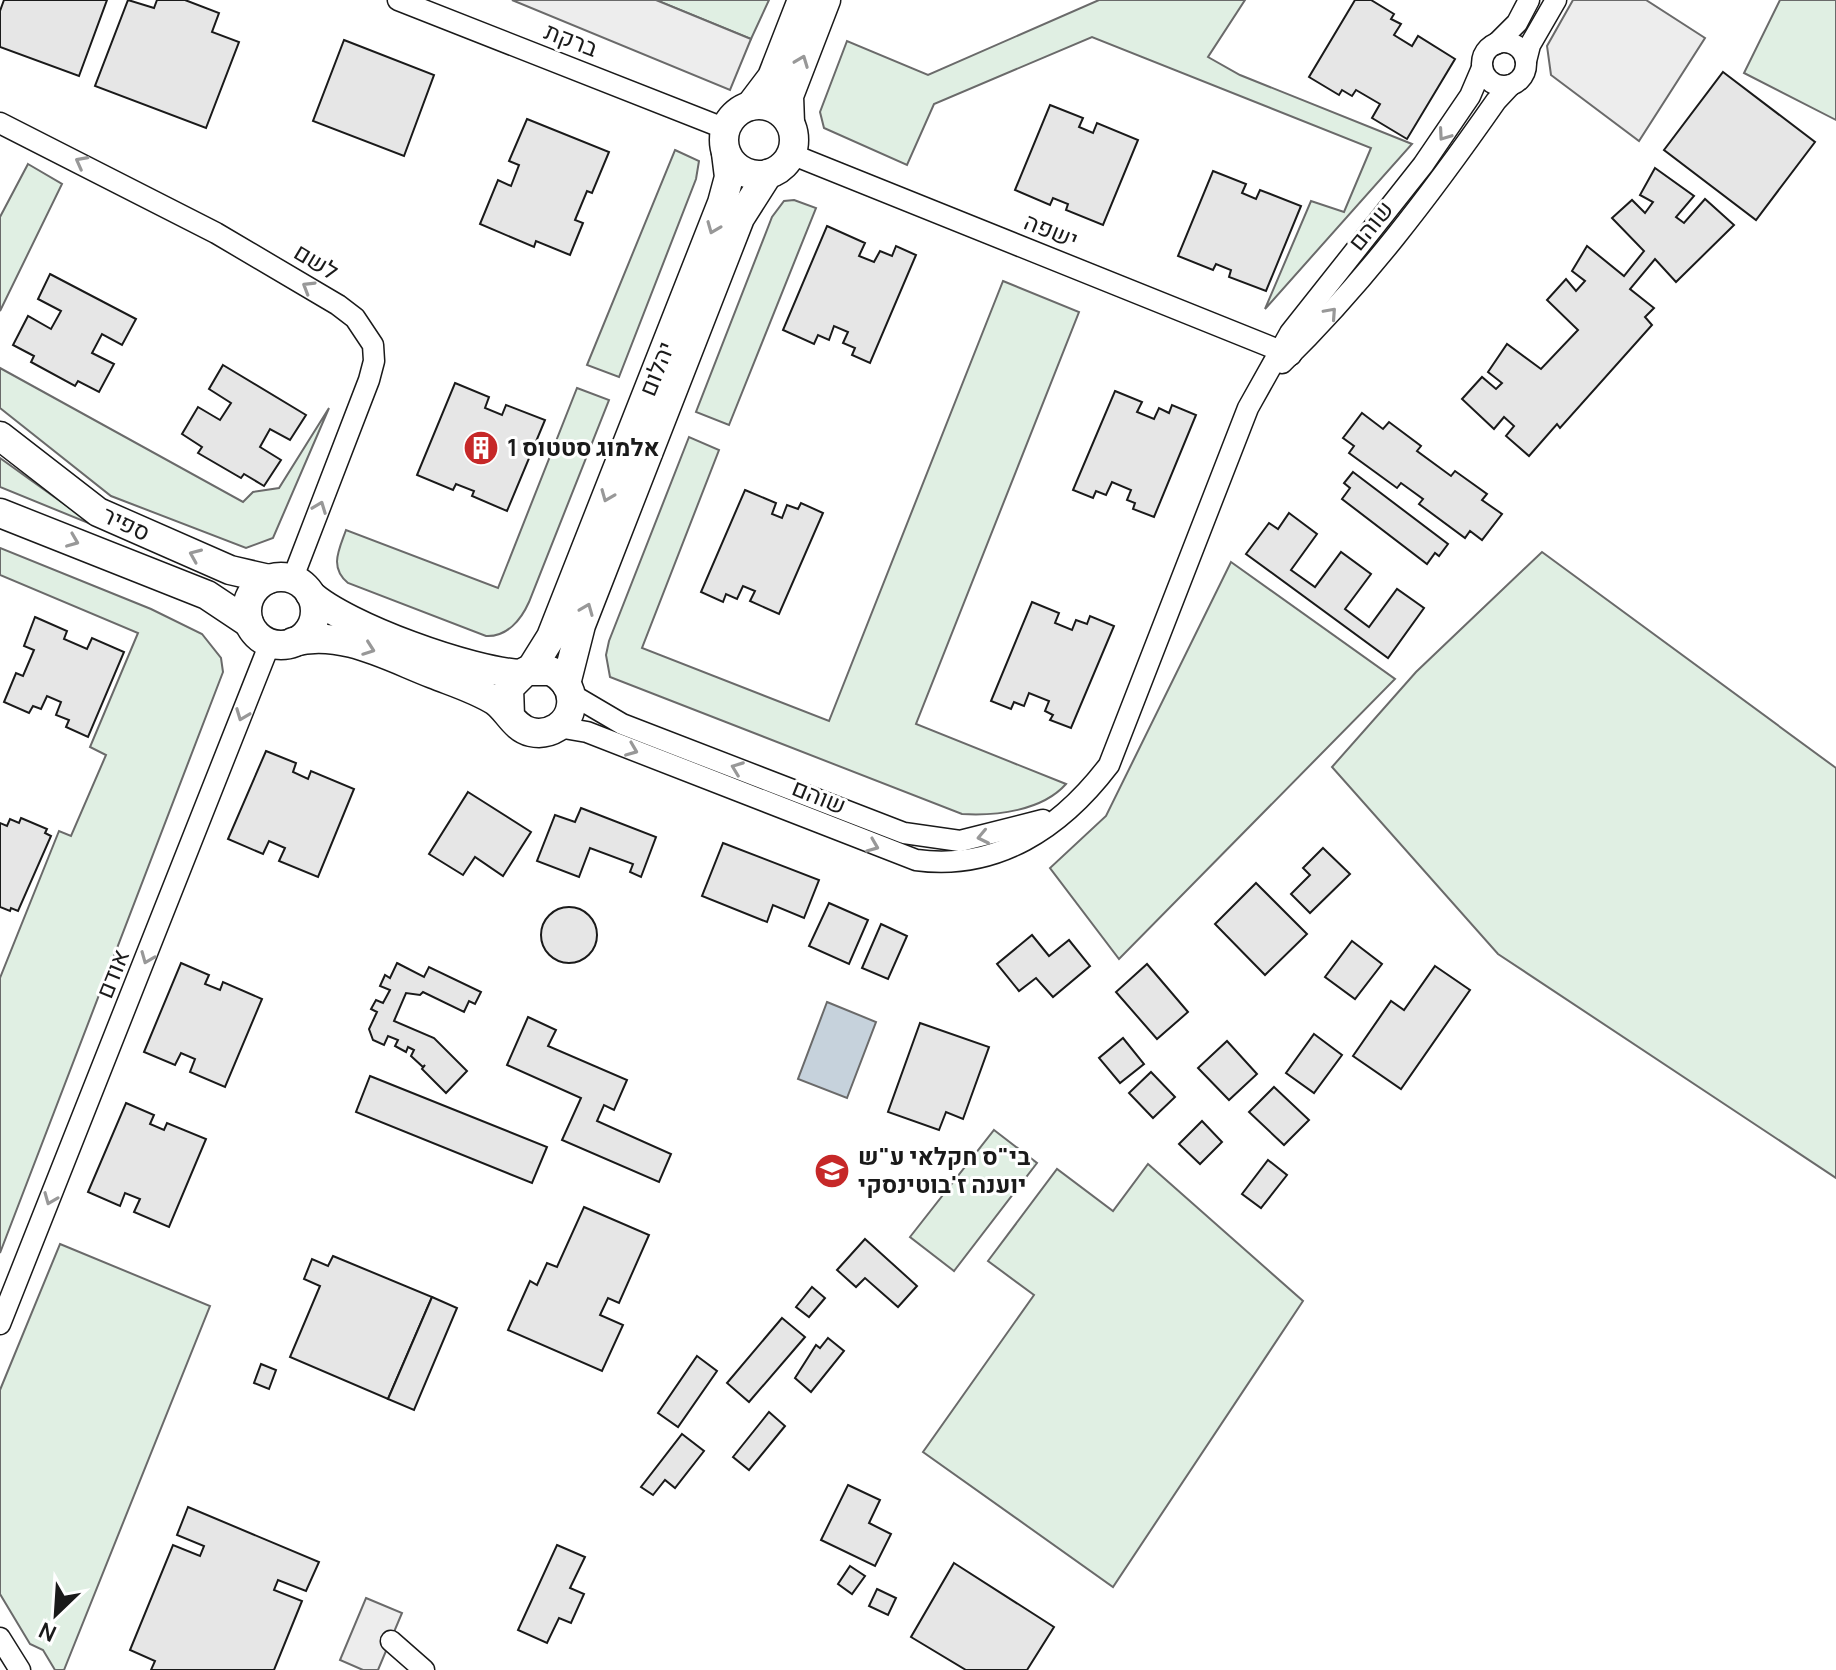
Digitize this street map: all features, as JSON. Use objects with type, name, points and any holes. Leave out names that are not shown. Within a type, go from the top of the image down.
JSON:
[{"type":"street","name":"ברקת","points":[[398,0],[726,141]]},
{"type":"street","points":[[802,0],[772,77],[750,106],[734,116],[726,141],[731,162],[748,174],[768,174],[785,164],[791,154],[794,135],[790,123],[789,96],[826,0]]},
{"type":"street","points":[[1529,0],[1517,23],[1483,55],[1482,68],[1494,85],[1511,85],[1522,77],[1530,45],[1556,0]]},
{"type":"street","points":[[1496,44],[1517,47],[1526,61]]},
{"type":"street","name":"שוהם","points":[[558,727],[587,732],[916,860],[951,864],[994,857],[1014,848],[1092,786],[1117,748],[1258,390],[1285,353],[1309,307],[1362,245],[1423,165],[1470,96],[1482,68]]},
{"type":"street","name":"שוהם","points":[[1285,353],[1368,272],[1511,85]]},
{"type":"street","points":[[750,106],[773,108],[790,123]]},
{"type":"street","name":"לשם","points":[[0,123],[216,233],[338,305],[366,332],[373,345],[374,361],[369,380],[291,584]]},
{"type":"street","name":"יהלום","points":[[526,672],[551,637],[722,203],[729,177],[726,141]]},
{"type":"street","name":"ישפה","points":[[791,154],[1285,353]]},
{"type":"street","name":"יהלום","points":[[569,689],[581,625],[740,218],[768,174]]},
{"type":"street","name":"ספיר","points":[[0,436],[98,512],[230,570],[291,584],[346,618],[454,660],[496,672],[526,672]]},
{"type":"street","name":"ספיר","points":[[0,513],[207,595],[271,636]]},
{"type":"street","points":[[271,636],[303,636],[314,617],[291,584],[252,592],[247,613],[271,636],[324,638],[362,646],[491,699],[524,730],[534,733],[558,727],[568,715],[569,689],[551,671],[526,672],[506,697],[510,716]]},
{"type":"street","name":"אודם","points":[[0,1324],[271,636]]},
{"type":"street","name":"שוהם","points":[[569,689],[622,724],[904,833],[960,841],[1058,816]]},
{"type":"street","points":[[0,1638],[20,1670]]},
{"type":"street","points":[[391,1641],[424,1670]]},
{"type":"green space","points":[[656,0],[769,0],[751,39]]},
{"type":"green space","points":[[1099,0],[1245,0],[1208,57],[1240,75],[1412,144],[1265,309],[1311,201],[1344,212],[1371,148],[1092,37],[934,104],[907,165],[824,128],[820,112],[847,41],[928,75]]},
{"type":"green space","points":[[1780,0],[1836,0],[1836,120],[1744,73]]},
{"type":"green space","points":[[675,150],[699,161],[696,179],[619,377],[587,365]]},
{"type":"green space","points":[[28,164],[62,184],[0,311],[0,217]]},
{"type":"green space","points":[[794,200],[816,208],[729,425],[696,412],[772,217],[784,201]]},
{"type":"green space","points":[[1003,281],[1079,312],[916,724],[1066,784],[1032,806],[989,814],[962,814],[610,677],[606,655],[609,641],[689,437],[719,450],[642,648],[829,721]]},
{"type":"green space","points":[[0,368],[243,502],[253,492],[279,488],[329,408],[273,538],[246,548],[111,496],[0,408]]},
{"type":"green space","points":[[577,388],[609,400],[529,602],[512,626],[500,634],[486,636],[348,583],[342,577],[337,558],[346,530],[498,588]]},
{"type":"green space","points":[[0,458],[74,511],[231,581],[0,487]]},
{"type":"green space","points":[[0,548],[151,609],[202,634],[221,658],[223,672],[0,1253],[0,978],[59,831],[71,836],[106,755],[90,747],[138,633],[0,575]]},
{"type":"green space","points":[[1542,552],[1836,768],[1836,1178],[1498,954],[1332,767],[1416,672]]},
{"type":"green space","points":[[1231,562],[1395,679],[1119,959],[1050,868],[1106,816]]},
{"type":"green space","points":[[994,1130],[1037,1163],[954,1271],[910,1237]]},
{"type":"green space","points":[[1148,1164],[1303,1301],[1113,1587],[923,1452],[1034,1295],[988,1261],[1057,1169],[1113,1211]]},
{"type":"green space","points":[[60,1244],[210,1306],[64,1670],[55,1670],[43,1650],[30,1644],[0,1594],[0,1390]]},
{"type":"shaded area","points":[[512,0],[656,0],[751,39],[730,90]]},
{"type":"shaded area","points":[[1573,0],[1646,0],[1705,38],[1639,141],[1551,75],[1547,46]]},
{"type":"shaded area","points":[[827,1002],[876,1022],[847,1098],[798,1079]]},
{"type":"shaded area","points":[[366,1598],[402,1613],[378,1670],[363,1670],[340,1660]]},
{"type":"building","points":[[4,0],[107,0],[79,76],[0,47],[0,11]]},
{"type":"building","points":[[128,0],[154,8],[157,0],[185,0],[219,13],[212,32],[239,42],[206,128],[95,86]]},
{"type":"building","points":[[1355,0],[1371,0],[1394,14],[1391,19],[1401,24],[1394,35],[1412,46],[1418,36],[1455,59],[1407,139],[1372,118],[1380,104],[1356,90],[1352,96],[1342,90],[1339,95],[1309,77]]},
{"type":"building","points":[[344,40],[434,75],[404,156],[313,121]]},
{"type":"building","points":[[1723,72],[1815,142],[1756,220],[1664,150]]},
{"type":"building","points":[[1050,105],[1083,118],[1079,127],[1093,133],[1097,123],[1138,140],[1103,225],[1066,210],[1068,204],[1053,198],[1050,205],[1015,190]]},
{"type":"building","points":[[527,119],[609,152],[592,193],[587,191],[575,220],[583,223],[570,255],[536,241],[534,247],[480,224],[498,180],[511,186],[519,165],[509,161]]},
{"type":"building","points":[[1655,168],[1694,196],[1676,217],[1684,223],[1705,199],[1734,225],[1676,282],[1655,259],[1630,289],[1654,308],[1645,317],[1652,325],[1560,428],[1557,424],[1529,456],[1506,436],[1514,426],[1504,417],[1494,429],[1462,399],[1482,377],[1496,389],[1502,383],[1488,372],[1507,344],[1541,369],[1578,330],[1547,300],[1566,279],[1576,291],[1585,281],[1572,271],[1587,246],[1624,276],[1644,251],[1612,218],[1632,200],[1645,213],[1653,202],[1640,195]]},
{"type":"building","points":[[1213,171],[1246,184],[1242,193],[1256,199],[1260,190],[1301,206],[1266,291],[1229,277],[1231,270],[1216,264],[1213,270],[1178,256]]},
{"type":"building","points":[[827,226],[865,243],[859,256],[874,262],[880,251],[892,256],[896,246],[916,255],[870,363],[852,355],[855,348],[843,343],[848,332],[834,326],[829,340],[818,335],[814,344],[783,330]]},
{"type":"building","points":[[50,274],[136,319],[122,345],[102,334],[92,353],[114,364],[99,392],[78,381],[75,386],[31,362],[34,356],[13,345],[28,316],[51,329],[61,311],[38,299]]},
{"type":"building","points":[[223,365],[306,415],[290,440],[270,429],[260,447],[281,460],[264,486],[244,474],[241,478],[198,453],[202,447],[182,434],[198,407],[220,420],[231,403],[209,389]]},
{"type":"building","name":"אלמוג סטטוס 1","points":[[455,383],[489,397],[485,408],[502,415],[506,405],[545,420],[507,511],[472,496],[474,491],[456,484],[453,490],[417,475]]},
{"type":"building","points":[[1115,391],[1142,402],[1137,412],[1154,419],[1159,408],[1169,413],[1172,405],[1196,415],[1154,517],[1133,509],[1135,503],[1127,500],[1131,490],[1112,482],[1106,495],[1096,491],[1093,498],[1073,490]]},
{"type":"building","points":[[1362,413],[1383,429],[1389,422],[1421,446],[1417,451],[1451,476],[1455,471],[1487,494],[1482,500],[1502,514],[1482,540],[1470,531],[1465,538],[1419,504],[1423,499],[1401,483],[1397,488],[1349,453],[1354,446],[1343,438]]},
{"type":"building","points":[[1353,472],[1448,544],[1439,556],[1435,553],[1427,564],[1342,499],[1350,488],[1344,483]]},
{"type":"building","points":[[745,490],[776,503],[772,514],[782,518],[787,505],[798,509],[801,503],[823,513],[779,614],[750,601],[755,591],[743,586],[737,599],[726,594],[723,602],[701,592]]},
{"type":"building","points":[[1289,513],[1317,534],[1291,570],[1315,587],[1341,552],[1371,574],[1345,609],[1369,627],[1397,589],[1424,608],[1388,658],[1246,554],[1269,523],[1278,529]]},
{"type":"building","points":[[1032,602],[1059,613],[1055,623],[1072,630],[1076,620],[1087,624],[1090,616],[1114,626],[1071,728],[1050,720],[1053,715],[1045,711],[1049,701],[1029,693],[1024,706],[1014,702],[1011,709],[991,701]]},
{"type":"building","points":[[35,617],[67,631],[64,639],[87,649],[92,638],[124,652],[88,737],[66,727],[69,720],[56,715],[61,702],[47,696],[41,709],[33,706],[29,713],[4,702],[16,673],[23,676],[34,650],[24,646]]},
{"type":"building","points":[[266,751],[296,763],[293,772],[308,779],[311,771],[354,789],[318,877],[279,861],[285,848],[269,841],[263,854],[228,839]]},
{"type":"building","points":[[468,792],[531,832],[503,876],[475,857],[463,875],[429,854]]},
{"type":"building","points":[[581,808],[656,837],[641,877],[630,872],[633,864],[590,848],[579,877],[537,861],[555,815],[575,822]]},
{"type":"building","points":[[21,818],[47,829],[45,833],[51,836],[18,911],[11,908],[10,911],[0,907],[0,823],[7,826],[10,819],[19,823]]},
{"type":"building","points":[[723,843],[819,880],[804,918],[773,905],[767,922],[702,896]]},
{"type":"building","points":[[1323,848],[1350,874],[1310,913],[1291,894],[1310,875],[1303,868]]},
{"type":"building","points":[[1256,883],[1307,934],[1265,975],[1215,924]]},
{"type":"building","points":[[829,903],[868,920],[849,964],[809,946]]},
{"type":"building","points":[[569,907],[589,915],[597,935],[589,955],[569,963],[549,955],[541,935],[549,915]]},
{"type":"building","points":[[881,924],[907,936],[888,979],[862,968]]},
{"type":"building","points":[[1032,935],[1049,956],[1069,940],[1090,966],[1053,997],[1036,978],[1019,991],[997,964]]},
{"type":"building","points":[[1352,941],[1382,964],[1355,999],[1325,977]]},
{"type":"building","points":[[181,963],[209,975],[205,984],[220,990],[223,982],[262,999],[225,1087],[190,1072],[195,1059],[181,1053],[175,1065],[144,1052]]},
{"type":"building","points":[[397,963],[424,977],[429,967],[481,992],[475,1004],[469,1001],[464,1012],[423,992],[420,995],[406,993],[394,1021],[434,1038],[467,1071],[446,1093],[422,1069],[425,1065],[423,1067],[411,1056],[414,1050],[408,1047],[406,1052],[395,1046],[398,1040],[388,1036],[384,1045],[373,1040],[369,1029],[377,1012],[371,1009],[376,1000],[383,1003],[390,990],[380,986],[385,975],[390,978]]},
{"type":"building","points":[[1147,964],[1188,1012],[1157,1039],[1116,992]]},
{"type":"building","points":[[1435,966],[1470,990],[1401,1089],[1353,1056],[1391,1001],[1404,1010]]},
{"type":"building","points":[[528,1017],[556,1030],[548,1046],[627,1080],[614,1110],[604,1105],[597,1121],[671,1154],[659,1182],[562,1140],[581,1098],[507,1065]]},
{"type":"building","points":[[920,1023],[989,1047],[963,1119],[946,1112],[939,1130],[888,1112]]},
{"type":"building","points":[[1314,1034],[1342,1055],[1314,1093],[1286,1073]]},
{"type":"building","points":[[1123,1038],[1144,1064],[1120,1083],[1099,1058]]},
{"type":"building","points":[[1227,1041],[1257,1074],[1229,1100],[1198,1068]]},
{"type":"building","points":[[1151,1072],[1175,1097],[1153,1118],[1129,1093]]},
{"type":"building","points":[[370,1076],[547,1147],[532,1183],[356,1112]]},
{"type":"building","points":[[1274,1087],[1309,1120],[1284,1145],[1249,1112]]},
{"type":"building","points":[[126,1103],[154,1115],[150,1124],[164,1130],[167,1123],[206,1139],[169,1227],[134,1212],[140,1199],[125,1193],[120,1206],[88,1192]]},
{"type":"building","points":[[1202,1121],[1222,1142],[1200,1164],[1179,1144]]},
{"type":"building","points":[[1268,1160],[1287,1175],[1261,1208],[1242,1194]]},
{"type":"building","points":[[584,1207],[649,1235],[619,1303],[608,1298],[600,1315],[623,1325],[602,1371],[508,1330],[530,1281],[537,1285],[547,1263],[557,1267]]},
{"type":"building","points":[[865,1239],[917,1286],[898,1307],[865,1278],[856,1287],[837,1270]]},
{"type":"building","points":[[333,1256],[432,1297],[388,1399],[290,1357],[320,1286],[304,1279],[312,1259],[328,1266]]},
{"type":"building","points":[[812,1287],[825,1298],[809,1317],[796,1307]]},
{"type":"building","points":[[432,1297],[457,1308],[414,1410],[388,1399]]},
{"type":"building","points":[[782,1318],[805,1337],[749,1402],[727,1383]]},
{"type":"building","points":[[828,1338],[844,1351],[811,1392],[795,1378],[816,1345],[820,1348]]},
{"type":"building","points":[[697,1356],[717,1371],[678,1427],[658,1413]]},
{"type":"building","points":[[261,1364],[276,1370],[269,1389],[254,1383]]},
{"type":"building","points":[[769,1412],[785,1426],[749,1470],[733,1457]]},
{"type":"building","points":[[682,1434],[704,1451],[675,1488],[665,1480],[653,1495],[641,1487]]},
{"type":"building","points":[[848,1485],[880,1500],[869,1523],[891,1534],[875,1566],[821,1540]]},
{"type":"building","points":[[188,1507],[319,1562],[306,1591],[278,1580],[274,1590],[302,1601],[274,1670],[151,1670],[155,1661],[130,1650],[173,1545],[200,1556],[204,1546],[177,1535]]},
{"type":"building","points":[[557,1545],[585,1557],[570,1588],[584,1594],[571,1623],[559,1618],[547,1643],[518,1630]]},
{"type":"building","points":[[954,1563],[1054,1627],[1027,1670],[966,1670],[911,1637]]},
{"type":"building","points":[[850,1566],[865,1576],[852,1594],[838,1584]]},
{"type":"building","points":[[877,1589],[896,1598],[888,1615],[869,1606]]},
{"type":"place","name":"אלמוג סטטוס 1","points":[[481,448]]},
{"type":"place","name":"בי\"ס חקלאי ע\"ש יוענה ז'בוטינסקי","points":[[832,1171]]}]
